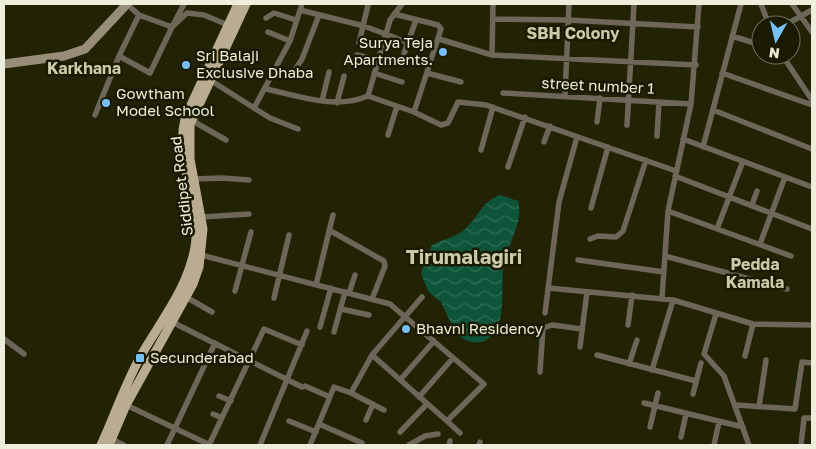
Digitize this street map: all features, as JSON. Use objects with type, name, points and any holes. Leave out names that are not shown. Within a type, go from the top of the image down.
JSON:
[{"type":"main road","points":[[4,64],[64,56],[85,49],[127,4]]},
{"type":"main road","name":"Siddipet Road","points":[[101,445],[142,354],[177,297],[192,261],[196,231],[183,154],[183,130],[188,110],[238,4]]},
{"type":"main road","name":"Siddipet Road","points":[[110,442],[126,405],[193,284],[201,255],[202,217],[189,148],[191,120],[246,4]]},
{"type":"street","points":[[127,4],[139,15],[172,27]]},
{"type":"street","points":[[119,56],[150,73],[184,4]]},
{"type":"street","points":[[368,96],[386,34],[394,14],[402,4]]},
{"type":"street","points":[[492,55],[493,4]]},
{"type":"street","points":[[565,96],[569,4]]},
{"type":"street","points":[[627,125],[634,4]]},
{"type":"street","points":[[662,298],[668,211],[692,104],[699,4]]},
{"type":"street","points":[[703,146],[714,110],[740,4]]},
{"type":"street","points":[[792,4],[812,32]]},
{"type":"street","points":[[358,43],[368,5]]},
{"type":"street","points":[[254,108],[266,89],[290,41],[301,7],[319,15],[364,26],[417,46]]},
{"type":"street","points":[[802,16],[812,10]]},
{"type":"street","points":[[172,27],[187,13],[204,15],[228,25]]},
{"type":"street","points":[[266,18],[274,13],[296,20]]},
{"type":"street","points":[[394,14],[441,27],[439,39],[414,112]]},
{"type":"street","points":[[95,115],[119,56],[139,15]]},
{"type":"street","points":[[291,76],[302,59],[319,15]]},
{"type":"street","points":[[493,19],[568,20],[698,27]]},
{"type":"street","points":[[402,59],[416,20]]},
{"type":"street","points":[[268,32],[290,41]]},
{"type":"street","points":[[732,36],[751,42]]},
{"type":"street","points":[[439,39],[492,55],[696,65]]},
{"type":"street","points":[[356,55],[378,60]]},
{"type":"street","points":[[789,65],[812,100]]},
{"type":"street","points":[[322,101],[329,72]]},
{"type":"street","points":[[374,73],[402,82]]},
{"type":"street","points":[[427,73],[461,82]]},
{"type":"street","points":[[722,73],[812,105]]},
{"type":"street","points":[[337,103],[344,76]]},
{"type":"street","points":[[210,80],[270,118],[298,129]]},
{"type":"street","points":[[266,89],[337,103],[351,102],[368,96],[414,112],[437,124],[445,125],[458,102],[493,107],[646,160],[730,197],[812,229]]},
{"type":"street","name":"street number 1","points":[[503,93],[692,104]]},
{"type":"street","points":[[597,122],[600,98]]},
{"type":"street","points":[[657,136],[659,102]]},
{"type":"street","points":[[388,136],[398,106]]},
{"type":"street","points":[[481,150],[493,107]]},
{"type":"street","points":[[714,110],[812,149]]},
{"type":"street","points":[[508,168],[525,117]]},
{"type":"street","points":[[191,120],[226,140]]},
{"type":"street","points":[[544,142],[550,126]]},
{"type":"street","points":[[545,313],[559,202],[577,136]]},
{"type":"street","points":[[683,139],[812,187]]},
{"type":"street","points":[[591,208],[608,147]]},
{"type":"street","points":[[590,239],[598,236],[616,237],[623,231],[646,160]]},
{"type":"street","points":[[718,229],[743,161]]},
{"type":"street","points":[[760,244],[784,177]]},
{"type":"street","points":[[194,180],[222,178],[249,180]]},
{"type":"street","points":[[752,205],[757,191]]},
{"type":"street","points":[[668,211],[791,256]]},
{"type":"street","points":[[202,217],[249,214]]},
{"type":"street","points":[[316,284],[333,215]]},
{"type":"street","points":[[329,230],[384,260],[385,266],[372,299]]},
{"type":"street","points":[[235,291],[251,232]]},
{"type":"street","points":[[274,298],[288,235]]},
{"type":"street","points":[[201,255],[390,304],[484,384],[447,421]]},
{"type":"street","points":[[665,256],[787,289]]},
{"type":"street","points":[[578,260],[664,272]]},
{"type":"street","points":[[334,332],[347,292],[355,275]]},
{"type":"street","points":[[320,328],[331,288]]},
{"type":"street","points":[[548,288],[662,298],[753,324],[812,325]]},
{"type":"street","points":[[580,347],[587,292]]},
{"type":"street","points":[[628,326],[632,295]]},
{"type":"street","points":[[351,393],[372,355],[407,317],[422,297]]},
{"type":"street","points":[[186,298],[212,312]]},
{"type":"street","points":[[652,370],[673,300]]},
{"type":"street","points":[[341,309],[369,315]]},
{"type":"street","points":[[716,314],[704,354],[724,376],[749,445]]},
{"type":"street","points":[[172,322],[250,360],[286,381],[330,397]]},
{"type":"street","points":[[745,356],[753,324]]},
{"type":"street","points":[[540,372],[544,328],[552,325],[582,329]]},
{"type":"street","points":[[126,405],[210,445],[264,328],[302,345]]},
{"type":"street","points":[[260,445],[307,331]]},
{"type":"street","points":[[4,339],[24,354]]},
{"type":"street","points":[[629,364],[637,340]]},
{"type":"street","points":[[400,380],[434,341]]},
{"type":"street","points":[[167,445],[216,343]]},
{"type":"street","points":[[372,355],[460,433]]},
{"type":"street","points":[[597,355],[696,381]]},
{"type":"street","points":[[419,397],[453,358]]},
{"type":"street","points":[[758,407],[766,360]]},
{"type":"street","points":[[736,405],[795,409],[802,362],[812,363]]},
{"type":"street","points":[[693,394],[701,363]]},
{"type":"street","points":[[310,445],[334,387],[351,393],[384,410]]},
{"type":"street","points":[[650,427],[658,393]]},
{"type":"street","points":[[219,396],[231,401]]},
{"type":"street","points":[[366,420],[373,404]]},
{"type":"street","points":[[400,432],[427,404]]},
{"type":"street","points":[[644,404],[743,427]]},
{"type":"street","points":[[213,414],[222,418]]},
{"type":"street","points":[[681,437],[686,414]]},
{"type":"street","points":[[801,445],[804,418],[812,418]]},
{"type":"street","points":[[289,421],[316,432]]},
{"type":"street","points":[[714,445],[720,422]]},
{"type":"street","points":[[320,424],[362,443]]},
{"type":"street","points":[[409,445],[425,436],[438,434]]},
{"type":"street","points":[[110,442],[124,445]]},
{"type":"water","points":[[500,195],[518,201],[519,217],[504,263],[502,306],[497,327],[492,335],[484,341],[473,342],[456,334],[441,302],[428,291],[421,273],[432,245],[464,230],[488,202]]},
{"type":"place","name":"Surya Teja Apartments.","points":[[443,52]]},
{"type":"place","name":"Sri Balaji Exclusive Dhaba","points":[[186,65]]},
{"type":"place","name":"Gowtham Model School","points":[[106,103]]},
{"type":"place","name":"Bhavni Residency","points":[[406,329]]},
{"type":"place","name":"Secunderabad","points":[[140,358]]},
{"type":"district","name":"SBH Colony","points":[[573,33]]},
{"type":"district","name":"Karkhana","points":[[84,68]]},
{"type":"district","name":"Tirumalagiri","points":[[464,257]]},
{"type":"district","name":"Pedda Kamala","points":[[755,273]]}]
